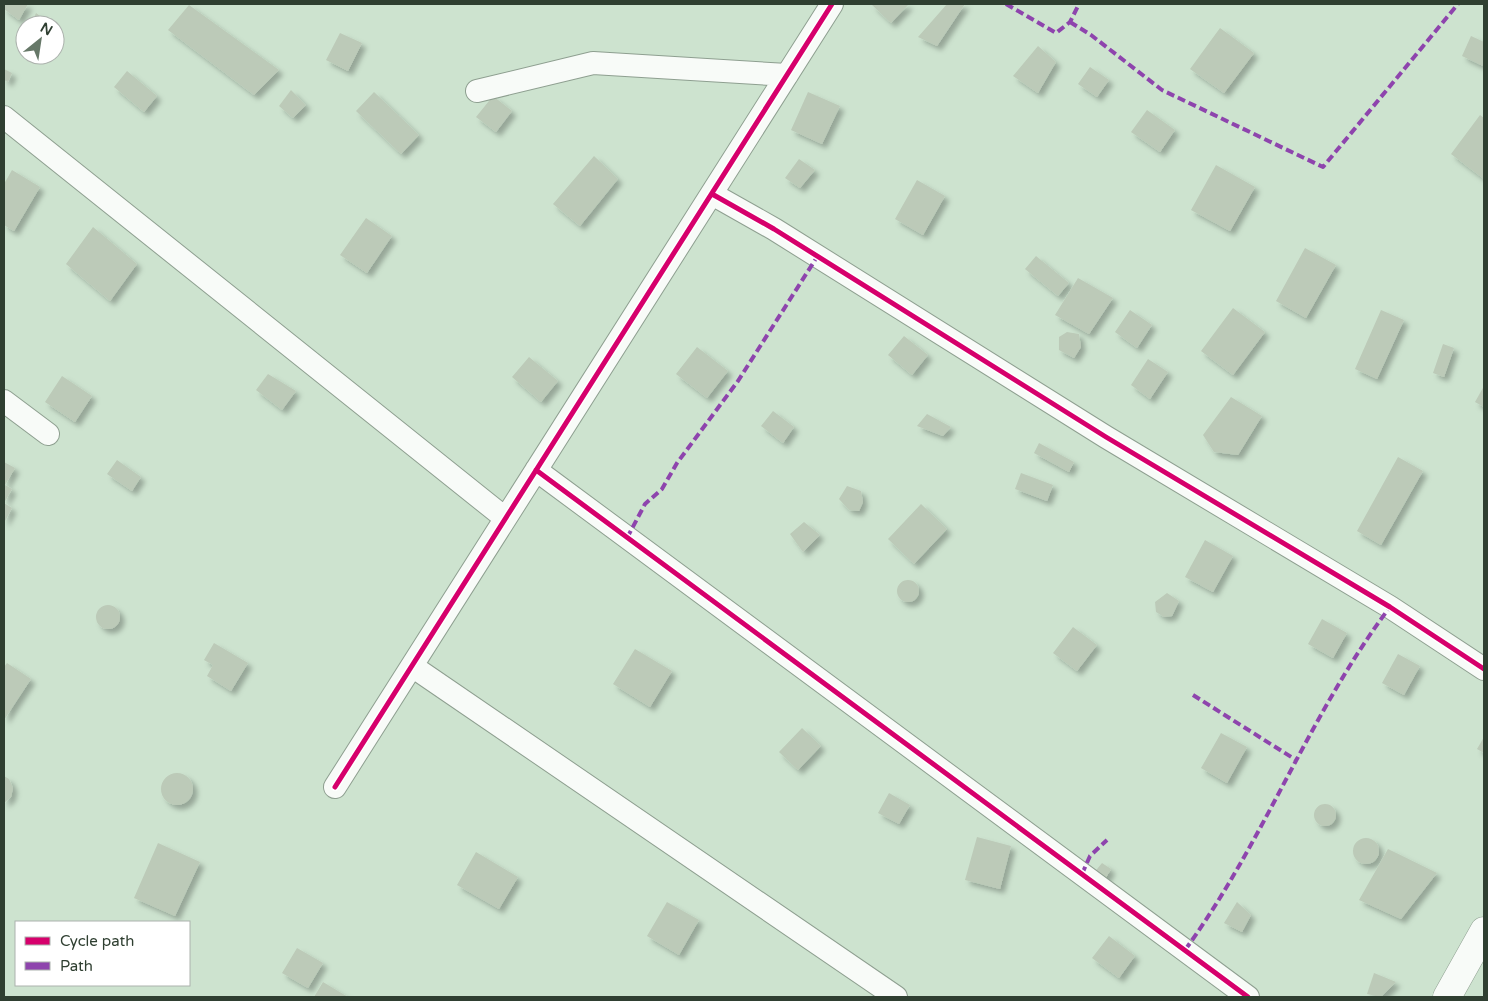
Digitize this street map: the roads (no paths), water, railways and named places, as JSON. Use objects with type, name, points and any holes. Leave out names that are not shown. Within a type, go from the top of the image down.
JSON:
[{"type":"main road","points":[[1447,997],[1484,931]]},
{"type":"street","points":[[335,788],[832,4]]},
{"type":"street","points":[[477,91],[593,63],[787,75]]},
{"type":"street","points":[[4,117],[505,518]]},
{"type":"street","points":[[712,194],[767,225],[1106,437],[1390,607],[1484,669]]},
{"type":"street","points":[[4,401],[48,434]]},
{"type":"street","points":[[536,470],[1248,997]]},
{"type":"street","points":[[412,666],[896,997]]}]
